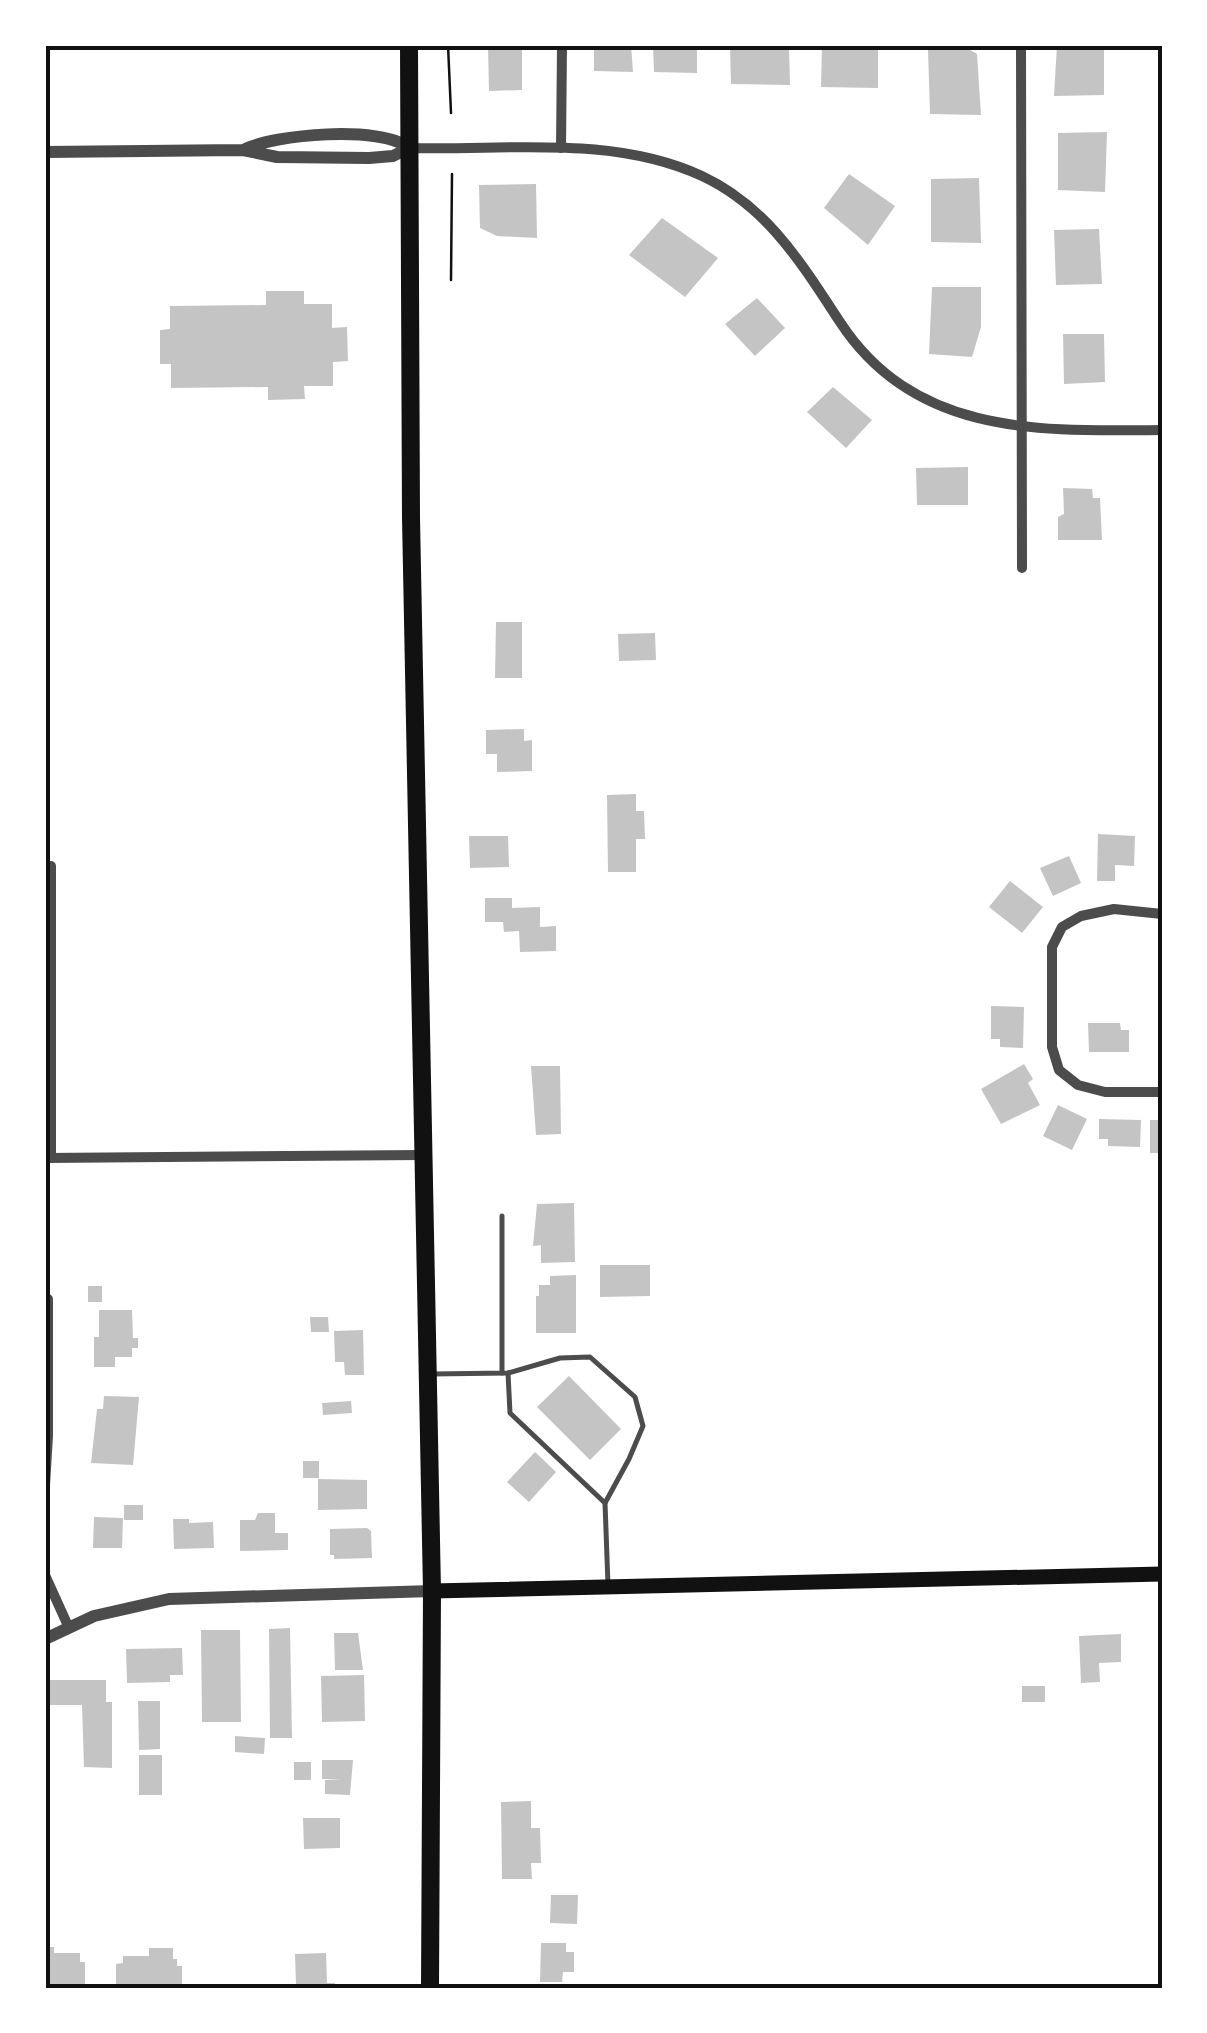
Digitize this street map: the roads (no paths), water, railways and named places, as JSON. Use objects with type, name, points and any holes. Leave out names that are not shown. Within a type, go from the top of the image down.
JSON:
[{"type":"main road","points":[[409,45],[411,504],[432,1591],[430,1988]]},
{"type":"main road","points":[[432,1591],[1162,1574]]},
{"type":"street","points":[[561,148],[562,45]]},
{"type":"street","points":[[1022,45],[1022,568]]},
{"type":"street","points":[[242,150],[288,136],[381,136],[409,148]]},
{"type":"street","points":[[45,152],[242,150],[277,157],[369,158],[393,156],[409,148],[561,148],[656,159],[722,186],[754,209],[786,241],[843,327],[886,373],[917,394],[958,413],[1022,428],[1162,430]]},
{"type":"street","points":[[51,866],[48,1157],[423,1155]]},
{"type":"street","points":[[1162,914],[1114,909],[1081,916],[1062,928],[1052,947],[1052,1047],[1059,1070],[1078,1085],[1105,1092],[1162,1092]]},
{"type":"street","points":[[45,1485],[48,1299]]},
{"type":"street","points":[[45,1575],[69,1628]]},
{"type":"street","points":[[45,1639],[114,1610],[169,1599],[432,1591]]},
{"type":"lane","points":[[502,1216],[505,1373],[510,1413],[605,1503]]},
{"type":"lane","points":[[428,1374],[505,1373],[560,1358],[590,1358],[635,1397],[642,1426],[605,1503],[608,1588]]}]
